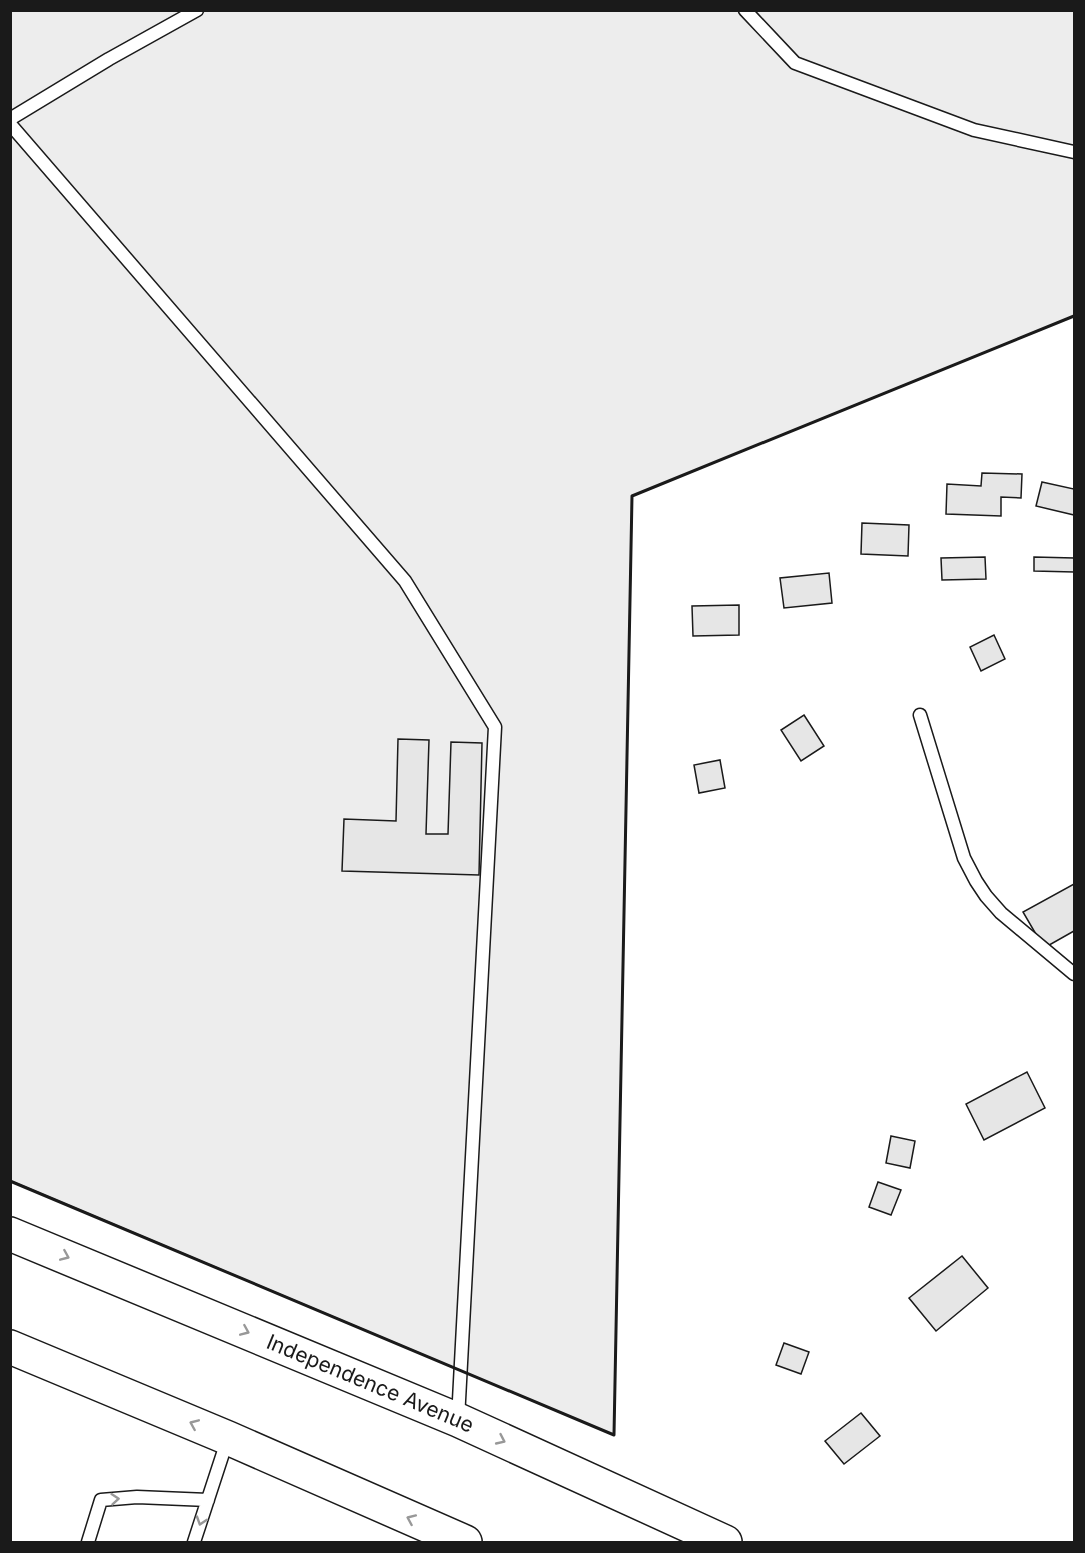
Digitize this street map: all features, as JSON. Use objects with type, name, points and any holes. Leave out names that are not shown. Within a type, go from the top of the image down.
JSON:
[{"type":"main road","name":"Independence Avenue","points":[[10,1234],[458,1420],[680,1532],[724,1542]]},
{"type":"main road","points":[[10,1347],[228,1438],[465,1542]]},
{"type":"lane","points":[[10,119],[109,59],[197,10]]},
{"type":"lane","points":[[745,10],[795,63],[974,130],[1074,152]]},
{"type":"lane","points":[[10,124],[405,580],[495,727],[458,1420]]},
{"type":"lane","points":[[920,715],[964,858],[976,881],[1001,913],[1074,974]]},
{"type":"lane","points":[[194,1542],[228,1438]]},
{"type":"lane","points":[[88,1542],[101,1500],[137,1497],[208,1500]]},
{"type":"shaded area","points":[[10,11],[1074,11],[1074,316],[632,496],[614,1435],[11,1181]]},
{"type":"building","points":[[982,473],[1022,474],[1021,498],[1001,497],[1001,516],[946,514],[947,484],[981,486]]},
{"type":"building","points":[[1042,482],[1074,489],[1074,515],[1036,506]]},
{"type":"building","points":[[862,523],[909,525],[908,556],[861,554]]},
{"type":"building","points":[[985,557],[986,579],[942,580],[941,558]]},
{"type":"building","points":[[1034,557],[1074,558],[1074,572],[1034,571]]},
{"type":"building","points":[[829,573],[832,603],[784,608],[780,578]]},
{"type":"building","points":[[739,605],[739,635],[693,636],[692,606]]},
{"type":"building","points":[[994,635],[1005,659],[981,671],[970,647]]},
{"type":"building","points":[[804,715],[824,746],[801,761],[781,730]]},
{"type":"building","points":[[398,739],[429,740],[426,834],[448,834],[451,742],[482,743],[479,875],[342,871],[344,819],[396,821]]},
{"type":"building","points":[[720,760],[725,788],[699,793],[694,765]]},
{"type":"building","points":[[1074,884],[1074,931],[1044,948],[1023,912]]},
{"type":"building","points":[[1027,1072],[1045,1108],[984,1140],[966,1104]]},
{"type":"building","points":[[891,1136],[915,1141],[910,1168],[886,1163]]},
{"type":"building","points":[[878,1182],[901,1190],[891,1215],[869,1207]]},
{"type":"building","points":[[962,1256],[988,1288],[936,1331],[909,1298]]},
{"type":"building","points":[[784,1343],[809,1352],[801,1374],[776,1365]]},
{"type":"building","points":[[861,1413],[880,1436],[844,1464],[825,1441]]},
{"type":"wall","points":[[10,1181],[614,1435],[632,496],[1074,316]]}]
